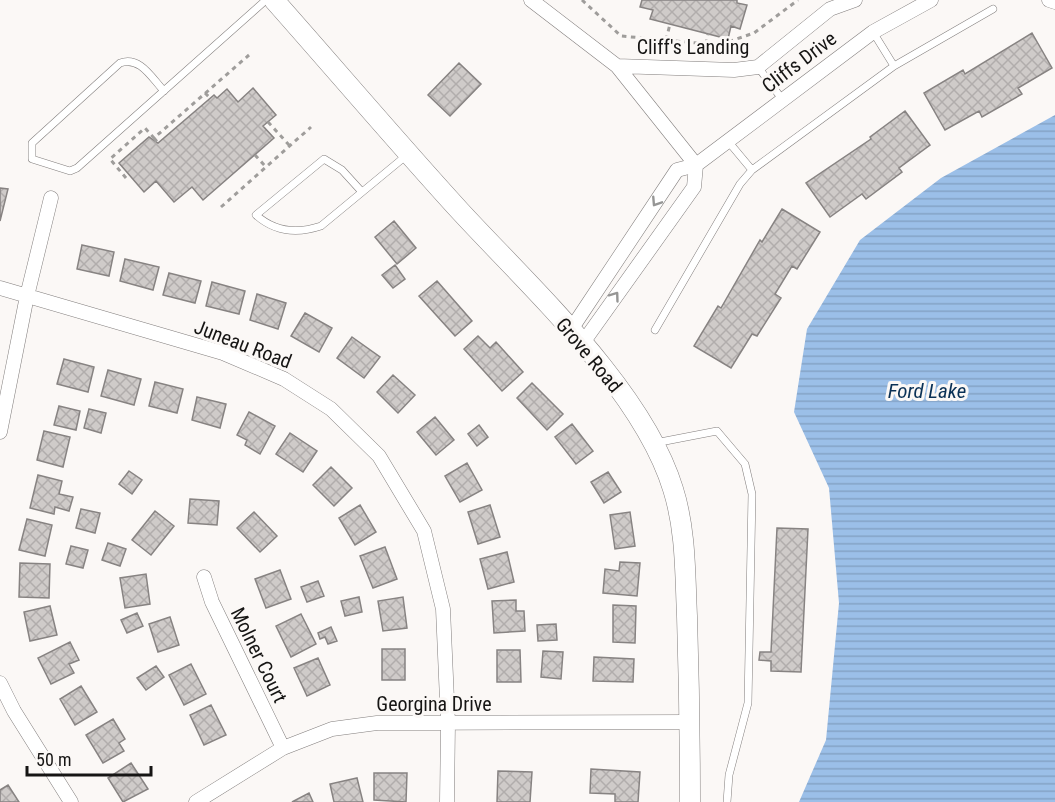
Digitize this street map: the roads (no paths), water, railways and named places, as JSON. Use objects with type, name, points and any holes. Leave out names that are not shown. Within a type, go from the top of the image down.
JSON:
[{"type":"main road","name":"Grove Road","points":[[274,0],[576,337],[634,409],[655,443],[673,489],[684,541],[691,722],[690,802]]},
{"type":"street","name":"Cliff's Landing","points":[[531,0],[617,66],[696,165]]},
{"type":"street","name":"Cliff's Landing","points":[[617,66],[734,70],[758,67],[830,9],[855,0]]},
{"type":"street","name":"Cliffs Drive","points":[[576,337],[677,170],[696,165],[873,32],[931,0]]},
{"type":"street","points":[[1049,0],[1055,2]]},
{"type":"street","points":[[576,337],[694,187],[696,165]]},
{"type":"street","points":[[0,432],[27,296],[51,198]]},
{"type":"street","name":"Juneau Road","points":[[0,288],[223,353],[284,379],[331,409],[379,456],[424,531],[435,567],[443,609],[448,723],[447,802]]},
{"type":"street","name":"Molner Court","points":[[204,577],[212,602],[283,748]]},
{"type":"street","points":[[0,683],[14,711],[71,802]]},
{"type":"street","name":"Georgina Drive","points":[[196,802],[283,748],[332,729],[377,723],[691,722]]},
{"type":"lane","points":[[164,91],[138,63],[129,60],[120,63],[32,143],[32,159],[38,163],[70,171],[77,168],[164,91],[266,0]]},
{"type":"lane","points":[[655,330],[740,184],[752,170],[894,66],[993,9]]},
{"type":"lane","points":[[873,32],[894,66]]},
{"type":"lane","points":[[758,67],[782,99]]},
{"type":"lane","points":[[727,140],[752,170]]},
{"type":"lane","points":[[362,192],[342,170],[324,159],[256,215],[270,227],[303,232],[321,226],[362,192],[409,153]]},
{"type":"lane","points":[[655,443],[717,431],[745,464],[752,494],[748,703],[729,775],[728,802]]},
{"type":"water","name":"Ford Lake","points":[[1055,115],[1055,802],[799,802],[826,740],[839,603],[829,488],[794,412],[807,329],[860,240],[941,178]]}]
